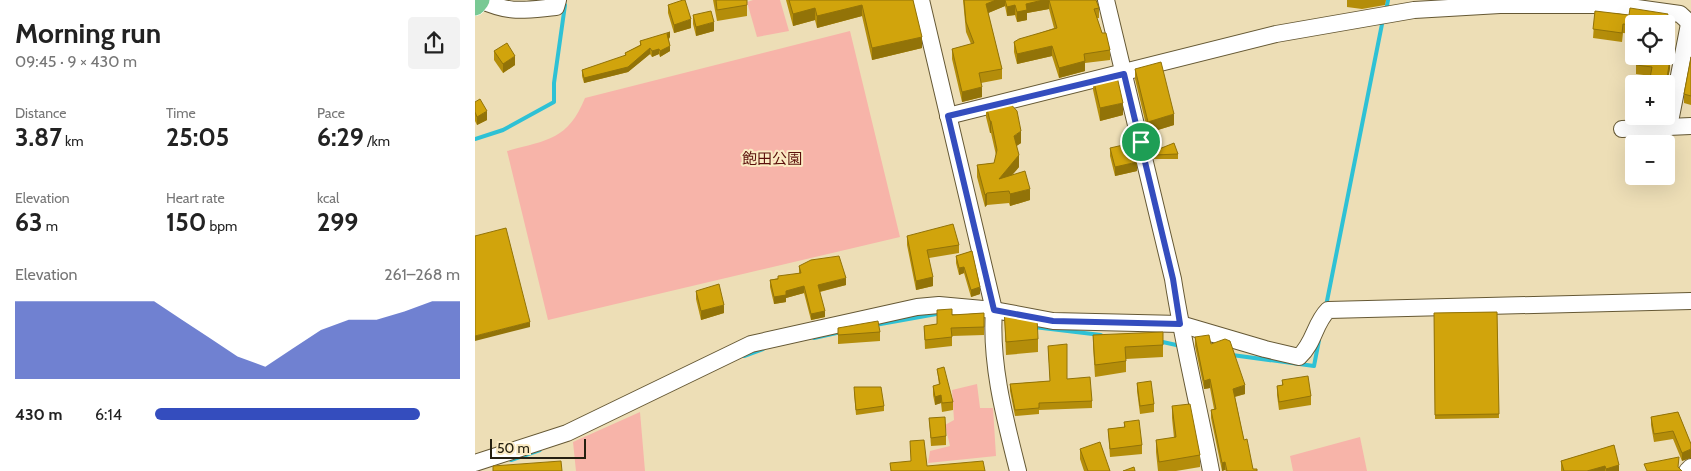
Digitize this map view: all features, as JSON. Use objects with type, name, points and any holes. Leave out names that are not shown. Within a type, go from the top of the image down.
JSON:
[{"type":"main road","points":[[475,5],[480,0]]},
{"type":"street","points":[[480,0],[499,9],[515,11],[556,7],[558,0]]},
{"type":"street","points":[[921,0],[994,310],[993,326],[1003,412],[1018,471]]},
{"type":"street","points":[[1106,0],[1173,279],[1180,324],[1211,471]]},
{"type":"street","points":[[948,116],[1124,74],[1277,34],[1367,17],[1414,10],[1499,5],[1616,2],[1680,14],[1690,24],[1669,127]]},
{"type":"street","points":[[1623,130],[1691,126]]},
{"type":"street","points":[[475,463],[567,433],[751,344],[917,306],[994,310],[1053,321],[1180,324],[1299,357],[1310,347],[1321,317],[1328,310],[1691,301]]},
{"type":"street","points":[[1687,471],[1691,467]]},
{"type":"green space","points":[[753,0],[780,0],[789,31],[757,37],[747,2]]},
{"type":"green space","name":"飽田公園","points":[[850,31],[900,237],[548,320],[507,151],[555,136],[571,122],[585,98]]},
{"type":"green space","points":[[977,384],[980,408],[993,408],[996,456],[928,463],[930,451],[950,446],[945,425],[954,420],[952,390]]},
{"type":"green space","points":[[640,412],[645,471],[576,471],[573,442]]},
{"type":"green space","points":[[1360,437],[1367,471],[1293,471],[1290,456]]},
{"type":"building","points":[[685,0],[691,19],[674,25],[668,5]]},
{"type":"building","points":[[716,0],[747,0],[747,5],[717,10]]},
{"type":"building","points":[[789,0],[913,0],[922,37],[872,48],[862,5],[817,16],[815,8],[793,14]]},
{"type":"building","points":[[964,0],[996,0],[986,4],[1002,69],[979,73],[982,87],[962,92],[952,49],[974,43],[966,22]]},
{"type":"building","points":[[1005,0],[1043,0],[1026,4],[1027,10],[1017,12],[1015,5],[1007,7]]},
{"type":"building","points":[[1049,0],[1096,0],[1099,8],[1094,9],[1102,33],[1106,33],[1110,50],[1084,54],[1085,61],[1059,68],[1052,46],[1017,54],[1014,42],[1057,28]]},
{"type":"building","points":[[1630,8],[1668,14],[1668,15],[1629,15]]},
{"type":"building","points":[[711,11],[714,22],[696,27],[693,15]]},
{"type":"building","points":[[1595,11],[1629,15],[1625,15],[1625,24],[1623,24],[1622,33],[1593,29]]},
{"type":"building","points":[[670,32],[667,34],[670,46],[660,51],[659,49],[652,51],[650,48],[628,67],[584,78],[582,70],[626,55],[625,53],[641,45],[640,41]]},
{"type":"building","points":[[507,43],[515,56],[503,64],[494,51]]},
{"type":"building","points":[[1691,57],[1691,96],[1684,94]]},
{"type":"building","points":[[1161,62],[1174,114],[1148,122],[1135,69]]},
{"type":"building","points":[[1636,65],[1669,65],[1667,75],[1651,75],[1652,67]]},
{"type":"building","points":[[1116,72],[1123,103],[1100,108],[1093,78]]},
{"type":"building","points":[[480,99],[487,111],[477,117],[475,102]]},
{"type":"building","points":[[1007,100],[1017,111],[1021,131],[1014,136],[1019,155],[999,179],[1025,171],[1030,189],[1010,194],[1009,191],[987,193],[985,195],[977,165],[994,163],[997,150],[986,105]]},
{"type":"building","points":[[1132,143],[1137,162],[1115,167],[1110,148]]},
{"type":"building","points":[[1174,143],[1178,154],[1154,155],[1154,151]]},
{"type":"building","points":[[953,224],[959,245],[927,250],[933,277],[916,281],[907,236]]},
{"type":"building","points":[[506,228],[530,322],[475,336],[475,236]]},
{"type":"building","points":[[972,251],[980,287],[971,290],[964,267],[959,268],[956,256]]},
{"type":"building","points":[[839,256],[846,278],[818,285],[825,311],[811,314],[804,286],[786,291],[786,295],[774,297],[770,280],[778,279],[778,276],[801,273],[799,266],[811,260]]},
{"type":"building","points":[[719,284],[724,305],[701,311],[696,291]]},
{"type":"building","points":[[952,309],[952,315],[984,313],[984,327],[951,328],[952,337],[925,340],[924,326],[937,324],[937,310]]},
{"type":"building","points":[[1004,309],[1037,316],[1038,339],[1006,342]]},
{"type":"building","points":[[1497,312],[1499,414],[1435,415],[1434,313]]},
{"type":"building","points":[[878,321],[880,332],[838,335],[838,328]]},
{"type":"building","points":[[1163,332],[1163,345],[1125,347],[1126,361],[1095,365],[1093,335]]},
{"type":"building","points":[[1209,335],[1211,344],[1225,339],[1230,341],[1245,385],[1233,389],[1244,440],[1247,439],[1253,469],[1257,469],[1257,471],[1227,471],[1225,462],[1222,463],[1211,410],[1216,409],[1210,379],[1204,381],[1195,337]]},
{"type":"building","points":[[1067,344],[1067,379],[1090,377],[1092,401],[1039,403],[1039,408],[1015,410],[1010,384],[1050,381],[1048,346]]},
{"type":"building","points":[[944,367],[953,402],[942,403],[941,395],[935,397],[933,386],[940,384],[937,369]]},
{"type":"building","points":[[1308,376],[1311,396],[1279,402],[1277,386],[1283,385],[1282,380]]},
{"type":"building","points":[[1151,381],[1154,404],[1140,406],[1137,383]]},
{"type":"building","points":[[854,387],[881,387],[884,406],[856,410]]},
{"type":"building","points":[[1190,404],[1200,455],[1159,462],[1156,440],[1176,437],[1172,406]]},
{"type":"building","points":[[1678,412],[1691,444],[1691,449],[1682,453],[1673,431],[1654,434],[1651,417]]},
{"type":"building","points":[[945,417],[946,436],[931,438],[929,418]]},
{"type":"building","points":[[1139,420],[1142,445],[1110,449],[1108,429],[1125,427],[1124,422]]},
{"type":"building","points":[[924,440],[927,466],[983,461],[985,471],[891,471],[890,463],[911,461],[910,441]]},
{"type":"building","points":[[1100,442],[1110,471],[1088,471],[1080,449]]},
{"type":"building","points":[[1614,445],[1619,465],[1606,469],[1605,466],[1587,471],[1564,471],[1561,461]]},
{"type":"building","points":[[1679,457],[1678,467],[1682,471],[1647,471],[1644,464]]},
{"type":"building","points":[[561,461],[562,471],[493,471],[493,466]]},
{"type":"building","points":[[1134,467],[1135,471],[1123,471]]},
{"type":"waterway","points":[[1386,10],[1388,0]]},
{"type":"waterway","points":[[475,139],[503,130],[554,102],[554,83],[565,5]]},
{"type":"waterway","points":[[1326,306],[1383,19]]},
{"type":"waterway","points":[[875,325],[942,313]]},
{"type":"waterway","points":[[1034,327],[1101,335]]},
{"type":"waterway","points":[[814,338],[841,332]]},
{"type":"waterway","points":[[1232,355],[1314,366],[1319,340]]},
{"type":"waterway","points":[[1158,341],[1181,346]]},
{"type":"waterway","points":[[744,356],[763,349]]},
{"type":"waterway","points":[[511,460],[540,450]]},
{"type":"route","points":[[1124,74],[1141,142],[1173,279],[1180,324],[1053,321],[994,310],[948,116],[1124,74]]}]
